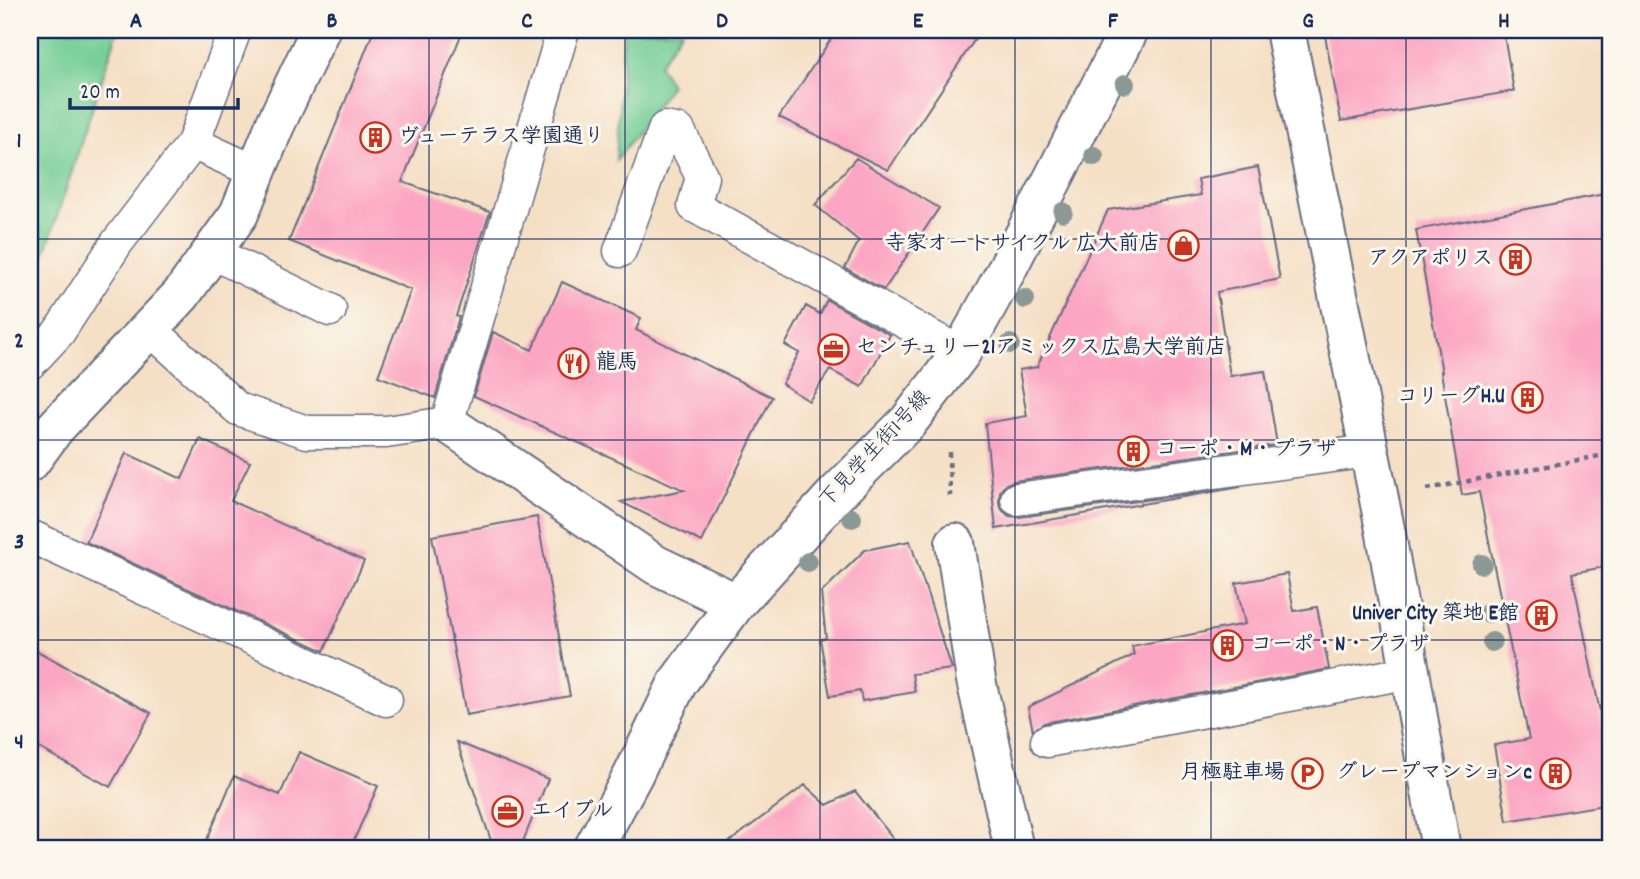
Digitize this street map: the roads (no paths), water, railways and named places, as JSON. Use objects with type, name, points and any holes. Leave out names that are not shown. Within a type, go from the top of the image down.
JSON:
[{"type":"street","points":[[30,462],[55,428],[181,295],[239,214],[320,30]]},
{"type":"street","name":"下見学生街1号線","points":[[593,849],[678,682],[736,603],[835,495],[908,422],[961,353],[1129,30]]},
{"type":"street","points":[[1285,30],[1369,451],[1441,849]]},
{"type":"street","points":[[447,423],[656,565],[736,603]]},
{"type":"street","points":[[952,525],[976,680],[1014,849]]},
{"type":"lane","points":[[30,363],[59,332],[116,244],[193,143],[234,30]]},
{"type":"lane","points":[[149,328],[238,410],[307,432],[386,432],[447,423],[563,30]]},
{"type":"lane","points":[[620,251],[664,128],[679,131],[702,177],[694,206],[961,353]]},
{"type":"lane","points":[[193,143],[256,172]]},
{"type":"lane","points":[[211,252],[330,310]]},
{"type":"lane","points":[[1017,499],[1369,451]]},
{"type":"lane","points":[[30,536],[386,700]]},
{"type":"lane","points":[[1047,741],[1411,672]]},
{"type":"place","name":"ヴューテラス学園通り","points":[[375,138]]},
{"type":"place","name":"寺家オートサイクル 広大前店","points":[[1183,245]]},
{"type":"place","name":"アクアポリス","points":[[1516,260]]},
{"type":"place","name":"センチュリー21アミックス広島大学前店","points":[[833,349]]},
{"type":"place","name":"龍馬","points":[[573,364]]},
{"type":"place","name":"コリーグH.U","points":[[1528,398]]},
{"type":"place","name":"コーポ・M・プラザ","points":[[1133,451]]},
{"type":"place","name":"Univer City 築地 E館","points":[[1542,615]]},
{"type":"place","name":"コーポ・N・プラザ","points":[[1228,646]]},
{"type":"place","name":"月極駐車場","points":[[1308,774]]},
{"type":"place","name":"グレープマンションc","points":[[1555,774]]},
{"type":"place","name":"エイブル","points":[[508,812]]}]
